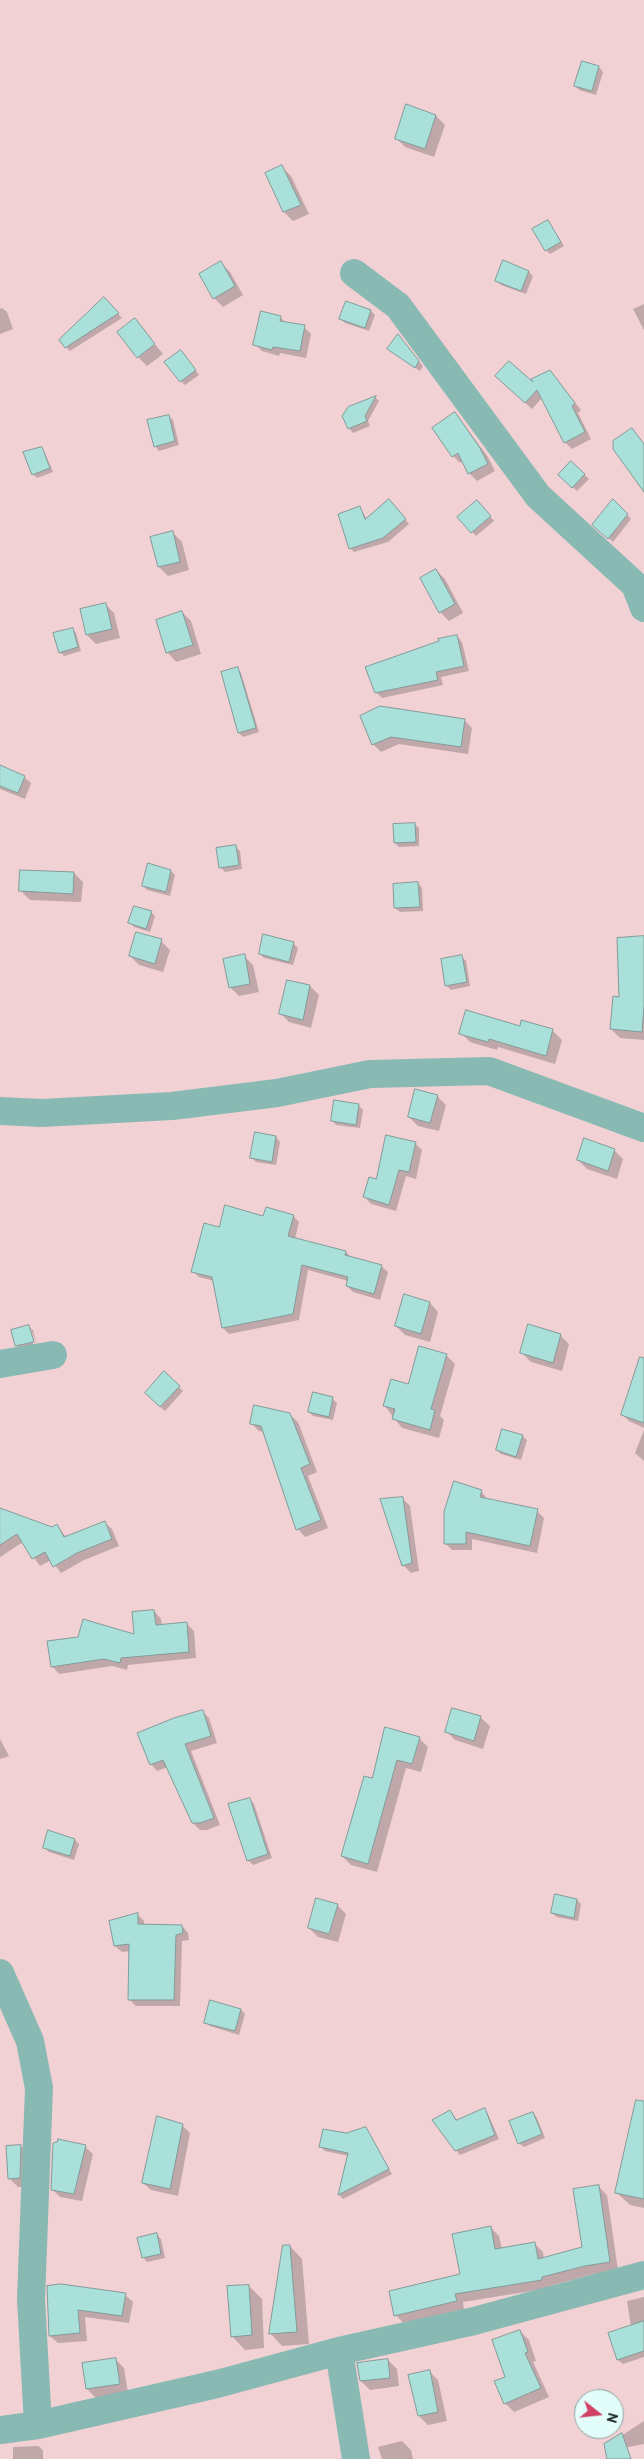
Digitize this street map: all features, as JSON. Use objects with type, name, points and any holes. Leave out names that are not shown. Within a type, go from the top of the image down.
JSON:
[{"type":"street","points":[[354,273],[398,306],[538,496],[635,585],[644,608]]},
{"type":"street","points":[[0,1110],[42,1113],[172,1106],[278,1093],[370,1074],[489,1071],[644,1128]]},
{"type":"street","points":[[0,1364],[53,1355]]},
{"type":"street","points":[[0,1973],[30,2041],[39,2088],[31,2299],[38,2425]]},
{"type":"street","points":[[0,2430],[38,2425],[217,2384],[339,2351],[474,2321],[644,2275]]},
{"type":"street","points":[[339,2351],[356,2459]]},
{"type":"shaded area","points":[[0,0],[644,0],[644,2459],[0,2459]]},
{"type":"building","points":[[582,61],[599,66],[592,91],[574,86]]},
{"type":"building","points":[[406,104],[436,115],[425,149],[395,139]]},
{"type":"building","points":[[282,165],[301,205],[283,212],[265,173]]},
{"type":"building","points":[[548,220],[561,242],[545,251],[532,229]]},
{"type":"building","points":[[503,260],[529,271],[521,291],[495,281]]},
{"type":"building","points":[[221,261],[235,286],[213,299],[199,274]]},
{"type":"building","points":[[104,297],[119,313],[65,348],[59,340]]},
{"type":"building","points":[[346,301],[371,310],[365,328],[339,319]]},
{"type":"building","points":[[261,311],[281,316],[280,321],[305,325],[300,351],[273,347],[272,350],[253,345]]},
{"type":"building","points":[[135,318],[155,344],[137,358],[117,332]]},
{"type":"building","points":[[398,334],[419,361],[415,368],[387,349]]},
{"type":"building","points":[[181,350],[196,370],[180,382],[164,362]]},
{"type":"building","points":[[509,361],[533,382],[531,379],[550,370],[575,403],[572,406],[585,432],[564,443],[537,390],[525,403],[495,376]]},
{"type":"building","points":[[376,396],[365,416],[367,421],[348,429],[342,416],[348,407]]},
{"type":"building","points":[[455,412],[480,448],[488,464],[468,474],[458,453],[452,457],[432,428]]},
{"type":"building","points":[[169,415],[175,441],[154,447],[147,420]]},
{"type":"building","points":[[632,428],[644,444],[644,492],[613,449],[613,441]]},
{"type":"building","points":[[42,447],[50,468],[32,475],[23,452]]},
{"type":"building","points":[[571,461],[585,474],[572,488],[558,475]]},
{"type":"building","points":[[389,499],[406,519],[383,538],[349,549],[338,514],[360,506],[365,519]]},
{"type":"building","points":[[613,499],[628,514],[608,539],[592,525]]},
{"type":"building","points":[[477,500],[491,516],[471,533],[457,517]]},
{"type":"building","points":[[173,531],[180,562],[158,567],[150,537]]},
{"type":"building","points":[[436,569],[455,604],[439,613],[420,578]]},
{"type":"building","points":[[106,603],[112,629],[86,635],[80,609]]},
{"type":"building","points":[[182,611],[193,645],[166,653],[156,620]]},
{"type":"building","points":[[73,628],[78,647],[59,653],[53,633]]},
{"type":"building","points":[[457,635],[464,666],[436,672],[438,680],[375,693],[365,667],[439,641],[438,639]]},
{"type":"building","points":[[238,667],[256,728],[238,733],[221,672]]},
{"type":"building","points":[[380,706],[465,719],[461,747],[391,737],[372,745],[360,716]]},
{"type":"building","points":[[0,765],[25,776],[18,793],[0,786]]},
{"type":"building","points":[[415,823],[416,842],[394,843],[393,824]]},
{"type":"building","points":[[236,845],[239,865],[219,868],[216,848]]},
{"type":"building","points":[[148,863],[171,870],[166,892],[142,886]]},
{"type":"building","points":[[20,870],[74,872],[73,894],[19,891]]},
{"type":"building","points":[[418,882],[420,907],[394,908],[393,884]]},
{"type":"building","points":[[134,906],[152,911],[146,929],[128,923]]},
{"type":"building","points":[[136,932],[162,939],[155,964],[129,956]]},
{"type":"building","points":[[263,934],[294,942],[289,962],[259,954]]},
{"type":"building","points":[[644,936],[642,1032],[610,1029],[613,996],[619,997],[617,938]]},
{"type":"building","points":[[245,954],[250,984],[229,988],[223,959]]},
{"type":"building","points":[[462,955],[467,982],[445,986],[441,959]]},
{"type":"building","points":[[287,980],[310,985],[303,1020],[279,1014]]},
{"type":"building","points":[[466,1010],[520,1026],[521,1020],[553,1029],[546,1056],[489,1039],[488,1042],[459,1034]]},
{"type":"building","points":[[415,1089],[438,1095],[430,1123],[408,1117]]},
{"type":"building","points":[[334,1100],[359,1104],[356,1125],[331,1121]]},
{"type":"building","points":[[255,1132],[276,1136],[272,1162],[250,1158]]},
{"type":"building","points":[[386,1135],[416,1142],[409,1172],[399,1170],[389,1205],[363,1197],[369,1177],[376,1179]]},
{"type":"building","points":[[584,1138],[615,1149],[608,1171],[577,1160]]},
{"type":"building","points":[[225,1205],[263,1216],[266,1207],[294,1215],[288,1236],[346,1251],[345,1255],[382,1265],[374,1294],[346,1286],[348,1277],[302,1265],[293,1314],[222,1328],[212,1277],[191,1272],[204,1223],[219,1227]]},
{"type":"building","points":[[404,1294],[430,1302],[421,1334],[395,1326]]},
{"type":"building","points":[[528,1324],[561,1334],[553,1363],[520,1353]]},
{"type":"building","points":[[29,1325],[34,1342],[15,1346],[11,1330]]},
{"type":"building","points":[[419,1346],[447,1354],[431,1409],[435,1410],[430,1430],[392,1419],[395,1409],[383,1406],[391,1379],[408,1384]]},
{"type":"building","points":[[640,1357],[644,1358],[644,1423],[621,1415]]},
{"type":"building","points":[[164,1371],[180,1386],[160,1407],[145,1393]]},
{"type":"building","points":[[313,1392],[333,1397],[329,1417],[308,1412]]},
{"type":"building","points":[[254,1405],[290,1413],[310,1464],[301,1468],[321,1520],[296,1530],[261,1426],[250,1424]]},
{"type":"building","points":[[502,1429],[523,1435],[516,1457],[496,1450]]},
{"type":"building","points":[[454,1481],[482,1490],[480,1497],[538,1509],[530,1546],[466,1532],[466,1544],[444,1544],[444,1512]]},
{"type":"building","points":[[403,1497],[412,1563],[402,1566],[380,1499]]},
{"type":"building","points":[[0,1508],[52,1527],[57,1524],[64,1537],[105,1521],[112,1539],[77,1553],[53,1567],[45,1552],[32,1559],[17,1534],[0,1545]]},
{"type":"building","points":[[154,1610],[156,1625],[187,1622],[189,1652],[121,1658],[120,1663],[104,1659],[51,1667],[47,1641],[78,1637],[83,1619],[134,1634],[132,1612]]},
{"type":"building","points":[[452,1708],[481,1716],[474,1741],[445,1732]]},
{"type":"building","points":[[203,1710],[211,1736],[185,1744],[214,1818],[200,1823],[192,1823],[163,1760],[150,1765],[137,1733],[174,1718]]},
{"type":"building","points":[[385,1727],[420,1737],[412,1764],[397,1760],[368,1864],[341,1856],[364,1776],[372,1778]]},
{"type":"building","points":[[250,1798],[268,1854],[247,1861],[228,1804]]},
{"type":"building","points":[[48,1830],[75,1839],[70,1856],[43,1848]]},
{"type":"building","points":[[555,1894],[577,1899],[574,1918],[551,1913]]},
{"type":"building","points":[[316,1898],[338,1904],[329,1934],[308,1928]]},
{"type":"building","points":[[138,1913],[138,1924],[182,1925],[183,1933],[176,1935],[174,2000],[128,2000],[129,1944],[114,1946],[109,1921]]},
{"type":"building","points":[[210,2000],[241,2009],[235,2031],[204,2023]]},
{"type":"building","points":[[636,2100],[644,2101],[644,2199],[615,2193]]},
{"type":"building","points":[[485,2108],[495,2135],[455,2151],[432,2120],[450,2110],[456,2120]]},
{"type":"building","points":[[533,2112],[542,2134],[518,2144],[509,2121]]},
{"type":"building","points":[[157,2116],[183,2124],[170,2189],[142,2183]]},
{"type":"building","points":[[366,2127],[389,2169],[338,2195],[348,2153],[319,2147],[323,2129],[346,2133]]},
{"type":"building","points":[[58,2139],[86,2145],[74,2194],[51,2190],[53,2143],[57,2142]]},
{"type":"building","points":[[21,2145],[20,2178],[8,2179],[6,2146]]},
{"type":"building","points":[[599,2185],[610,2262],[542,2277],[542,2280],[455,2294],[457,2301],[394,2316],[389,2291],[460,2274],[452,2234],[491,2226],[495,2249],[535,2242],[538,2259],[582,2247],[573,2189]]},
{"type":"building","points":[[157,2233],[161,2254],[142,2258],[137,2238]]},
{"type":"building","points":[[283,2245],[290,2245],[297,2332],[269,2334]]},
{"type":"building","points":[[61,2284],[126,2293],[122,2316],[78,2310],[80,2333],[49,2336],[47,2286]]},
{"type":"building","points":[[249,2285],[252,2335],[231,2337],[227,2286]]},
{"type":"building","points":[[644,2321],[644,2351],[617,2360],[608,2333]]},
{"type":"building","points":[[520,2330],[528,2352],[525,2353],[541,2388],[504,2404],[494,2381],[505,2377],[492,2340]]},
{"type":"building","points":[[116,2358],[120,2384],[86,2389],[82,2363]]},
{"type":"building","points":[[388,2359],[390,2378],[360,2381],[357,2363]]},
{"type":"building","points":[[430,2370],[438,2412],[418,2416],[408,2375]]},
{"type":"building","points":[[612,2439],[624,2439],[631,2459],[607,2459],[604,2444]]}]
